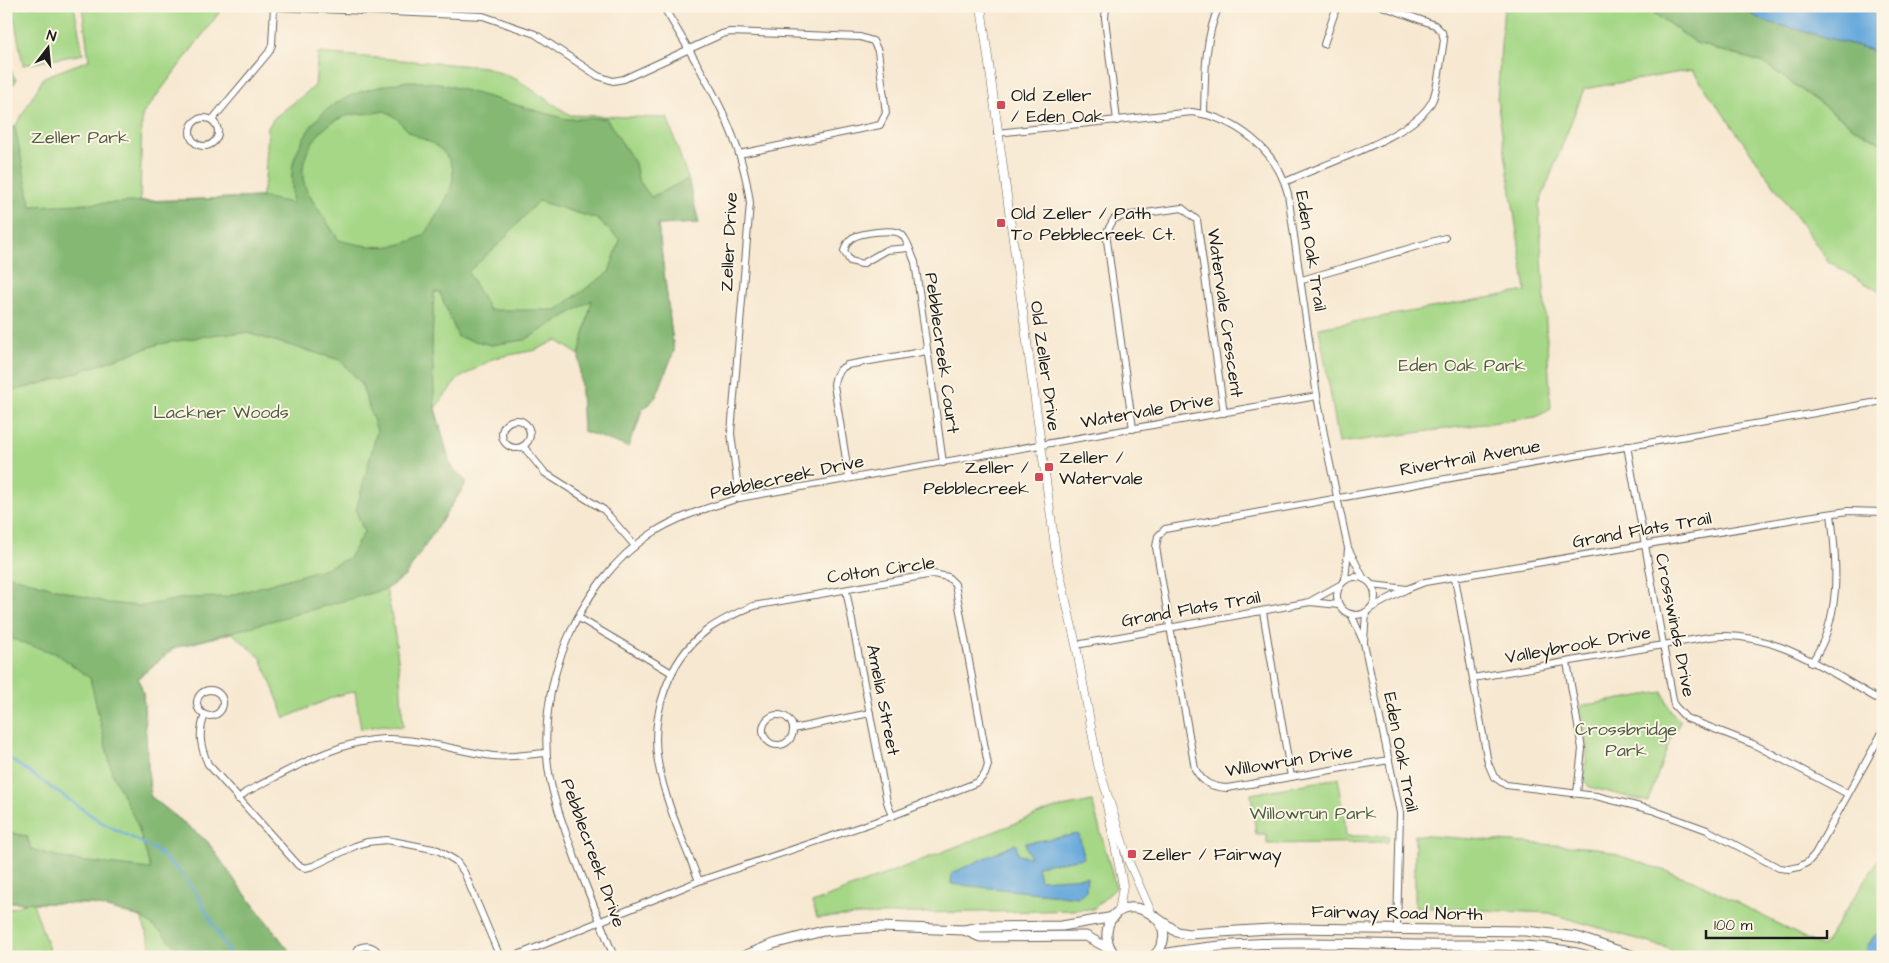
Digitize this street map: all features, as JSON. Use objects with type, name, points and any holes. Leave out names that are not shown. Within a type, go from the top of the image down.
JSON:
[{"type":"main road","points":[[742,957],[773,944],[823,931],[880,927],[964,930],[981,927],[1071,926],[1116,914],[1130,908],[1139,908],[1154,915],[1163,937],[1160,948],[1153,956]]},
{"type":"main road","points":[[1114,954],[1107,938],[1107,930],[1116,914]]},
{"type":"main road","name":"Fairway Road North","points":[[1154,915],[1177,932],[1188,934],[1288,928],[1526,931],[1577,937],[1637,957]]},
{"type":"main road","points":[[964,930],[980,937],[1086,936],[1114,954]]},
{"type":"main road","name":"Fairway Road North","points":[[1153,956],[1198,948],[1294,944],[1524,946],[1574,951],[1592,957]]},
{"type":"street","points":[[212,120],[269,52],[272,45],[274,6],[483,16],[535,34],[598,76],[613,81],[624,79],[722,34],[739,32],[860,37],[873,42],[878,51],[886,113],[880,125],[739,154]]},
{"type":"street","name":"Zeller Drive","points":[[663,6],[718,99],[739,154],[750,203],[731,433],[739,498]]},
{"type":"street","name":"Old Zeller Drive","points":[[981,6],[1057,560],[1104,787],[1134,875],[1154,915]]},
{"type":"street","points":[[1106,6],[1105,18],[1117,121]]},
{"type":"street","points":[[1204,114],[1208,40],[1211,23],[1219,6]]},
{"type":"street","points":[[1324,44],[1337,6]]},
{"type":"street","points":[[1285,182],[1339,160],[1406,128],[1422,114],[1432,100],[1444,40],[1442,32],[1435,25],[1382,6]]},
{"type":"street","name":"Eden Oak Trail","points":[[997,133],[1192,112],[1204,114],[1236,127],[1263,149],[1285,182],[1302,280],[1317,396],[1336,497],[1348,548],[1364,579]]},
{"type":"street","points":[[202,118],[212,120],[218,130],[216,140],[206,146],[196,144],[190,134],[192,124],[202,118]]},
{"type":"street","name":"Watervale Crescent","points":[[1133,429],[1106,232],[1114,219],[1124,216],[1182,208],[1197,220],[1224,412]]},
{"type":"street","name":"Pebblecreek Court","points":[[909,248],[886,250],[862,264],[850,262],[844,251],[846,244],[856,236],[882,232],[897,232],[903,235],[909,248],[915,262],[943,462]]},
{"type":"street","points":[[1302,280],[1445,238]]},
{"type":"street","points":[[849,478],[834,385],[835,377],[840,369],[847,365],[927,351]]},
{"type":"street","name":"Watervale Drive","points":[[1041,446],[1317,396]]},
{"type":"street","name":"Rivertrail Avenue","points":[[1170,628],[1156,547],[1158,536],[1165,529],[1883,401]]},
{"type":"street","points":[[517,420],[528,427],[530,435],[524,446],[514,448],[504,439],[503,430],[508,422],[517,420]]},
{"type":"street","points":[[524,446],[545,473],[604,510],[635,546]]},
{"type":"street","name":"Pebblecreek Drive","points":[[614,957],[560,817],[550,779],[546,753],[546,712],[556,670],[567,639],[603,578],[635,546],[673,522],[696,512],[739,498],[1041,446]]},
{"type":"street","name":"Crosswinds Drive","points":[[1627,446],[1672,701],[1682,716],[1753,744],[1848,794]]},
{"type":"street","name":"Grand Flats Trail","points":[[1368,610],[1407,589],[1425,582],[1831,514],[1883,512]]},
{"type":"street","points":[[1811,663],[1824,642],[1832,612],[1836,560],[1831,514]]},
{"type":"street","name":"Eden Oak Trail","points":[[1343,583],[1348,548]]},
{"type":"street","name":"Colton Circle","points":[[513,957],[599,920],[698,881],[892,816],[978,782],[985,774],[988,765],[955,584],[948,577],[933,574],[753,606],[730,616],[705,632],[687,650],[672,673],[663,695],[658,714],[656,743],[662,781],[698,881]]},
{"type":"street","points":[[1351,578],[1364,579],[1372,585],[1375,597],[1368,610],[1351,614],[1340,605],[1337,595],[1343,583],[1351,578]]},
{"type":"street","points":[[1455,578],[1488,763],[1494,777],[1511,787],[1577,792],[1615,800],[1671,816],[1716,834],[1774,866],[1789,870],[1804,865],[1812,858],[1883,731]]},
{"type":"street","name":"Grand Flats Trail","points":[[1310,602],[1343,583]]},
{"type":"street","name":"Grand Flats Trail","points":[[1372,585],[1407,589]]},
{"type":"street","name":"Amelia Street","points":[[846,590],[887,802],[892,816]]},
{"type":"street","name":"Grand Flats Trail","points":[[1076,645],[1310,602],[1340,605]]},
{"type":"street","name":"Eden Oak Trail","points":[[1364,643],[1368,610]]},
{"type":"street","points":[[1263,612],[1292,777]]},
{"type":"street","name":"Eden Oak Trail","points":[[1351,614],[1364,643],[1400,813],[1397,928]]},
{"type":"street","points":[[579,618],[672,673]]},
{"type":"street","name":"Willowrun Drive","points":[[1170,628],[1195,769],[1208,784],[1227,788],[1389,760]]},
{"type":"street","name":"Valleybrook Drive","points":[[1473,678],[1662,645],[1721,636],[1741,636],[1761,639],[1780,646],[1883,702]]},
{"type":"street","points":[[1567,662],[1582,749],[1577,792]]},
{"type":"street","points":[[215,690],[222,697],[222,708],[215,715],[205,715],[198,709],[198,697],[203,691],[215,690]]},
{"type":"street","points":[[793,730],[870,713]]},
{"type":"street","points":[[205,715],[200,729],[201,747],[208,764],[298,865],[305,868],[355,846],[377,840],[438,850],[450,856],[464,872],[500,957]]},
{"type":"street","points":[[773,716],[785,717],[792,724],[793,730],[790,739],[781,745],[768,742],[763,734],[765,722],[773,716]]},
{"type":"street","points":[[238,799],[246,792],[336,749],[360,742],[384,739],[410,741],[496,756],[546,753]]},
{"type":"street","name":"Old Zeller Drive","points":[[1104,787],[1110,826],[1124,885],[1116,914]]},
{"type":"street","points":[[353,957],[359,948],[368,946],[377,950],[380,957]]},
{"type":"green space","points":[[12,6],[74,6],[83,54],[23,65]]},
{"type":"green space","name":"Lackner Woods","points":[[82,6],[219,6],[219,13],[142,115],[140,201],[261,197],[265,181],[268,127],[274,118],[315,86],[318,53],[485,67],[516,79],[570,115],[667,117],[688,179],[699,223],[658,225],[674,351],[656,397],[642,410],[635,433],[596,366],[556,340],[536,350],[494,358],[458,379],[435,408],[451,467],[467,482],[405,576],[386,589],[398,658],[403,727],[383,725],[361,729],[355,691],[336,696],[285,718],[261,658],[232,633],[174,648],[138,678],[143,693],[150,796],[207,841],[238,885],[294,957],[155,957],[141,917],[92,904],[33,903],[50,953],[39,957],[6,957],[6,910],[27,903],[6,902],[6,128],[15,127],[44,77],[89,60]]},
{"type":"green space","name":"Eden Oak Park","points":[[1504,6],[1644,6],[1696,43],[1764,63],[1856,129],[1883,144],[1883,294],[1828,261],[1692,70],[1584,89],[1539,205],[1551,409],[1536,417],[1339,443],[1319,328],[1526,291],[1497,100]]},
{"type":"green space","points":[[1644,6],[1760,6],[1746,11],[1765,21],[1869,49],[1883,58],[1883,144],[1856,129],[1764,63],[1696,43]]},
{"type":"green space","points":[[7,69],[10,69],[16,80],[15,83],[6,86]]},
{"type":"green space","points":[[408,81],[439,83],[566,119],[606,118],[635,163],[638,179],[651,197],[688,179],[699,223],[658,225],[674,351],[656,397],[642,410],[628,447],[583,431],[579,355],[592,300],[525,340],[491,345],[458,337],[440,293],[434,292],[432,348],[435,409],[451,467],[467,482],[405,576],[386,589],[174,648],[138,678],[143,693],[150,796],[207,841],[238,885],[294,957],[186,957],[161,932],[141,917],[92,904],[6,902],[6,832],[27,836],[31,849],[70,860],[151,869],[137,824],[112,773],[90,678],[57,654],[6,637],[6,575],[108,603],[142,606],[185,598],[225,597],[326,568],[349,558],[364,532],[356,511],[377,431],[361,383],[340,360],[247,333],[218,334],[159,344],[58,379],[6,393],[6,128],[15,127],[31,206],[261,197],[292,203],[294,160],[313,124],[338,102],[370,89]],"holes":[[[384,111],[397,119],[410,132],[436,146],[444,153],[452,166],[453,174],[450,191],[427,232],[411,241],[381,247],[339,240],[307,191],[303,180],[305,158],[316,137],[333,122],[348,115]],[[538,201],[597,219],[620,240],[609,272],[556,310],[489,310],[468,272],[500,243]]]},
{"type":"green space","name":"Crossbridge Park","points":[[1663,692],[1670,708],[1681,721],[1671,737],[1648,802],[1589,787],[1584,779],[1587,751],[1580,706]]},
{"type":"green space","name":"Willowrun Park","points":[[1338,778],[1346,836],[1389,836],[1388,842],[1267,844],[1267,834],[1256,834],[1251,794]]},
{"type":"green space","points":[[1092,801],[1116,888],[1093,909],[886,914],[817,918],[812,903],[1052,809]]},
{"type":"green space","points":[[1415,835],[1597,848],[1696,881],[1822,947],[1883,853],[1883,933],[1875,935],[1867,947],[1865,957],[1679,957],[1667,948],[1549,913],[1415,907]]},
{"type":"water","points":[[1760,6],[1883,6],[1883,58],[1869,49],[1765,21],[1745,11]]},
{"type":"water","points":[[1079,834],[1084,858],[1037,866],[1040,880],[1087,877],[1086,890],[1079,897],[951,884],[952,873],[1016,844],[1018,855],[1030,857],[1025,843]]},
{"type":"water","points":[[1883,933],[1883,957],[1865,957],[1867,947],[1875,935]]},
{"type":"waterway","points":[[1733,6],[1745,11]]},
{"type":"waterway","points":[[6,756],[101,822],[154,849],[178,870],[195,891],[231,957]]},
{"type":"place","name":"Old Zeller / Eden Oak","points":[[1001,105]]},
{"type":"place","name":"Old Zeller / Path To Pebblecreek Ct.","points":[[1001,223]]},
{"type":"place","name":"Zeller / Watervale","points":[[1049,467]]},
{"type":"place","name":"Zeller / Pebblecreek","points":[[1039,477]]},
{"type":"place","name":"Zeller / Fairway","points":[[1132,854]]},
{"type":"park label","name":"Zeller Park","points":[[80,137]]}]
